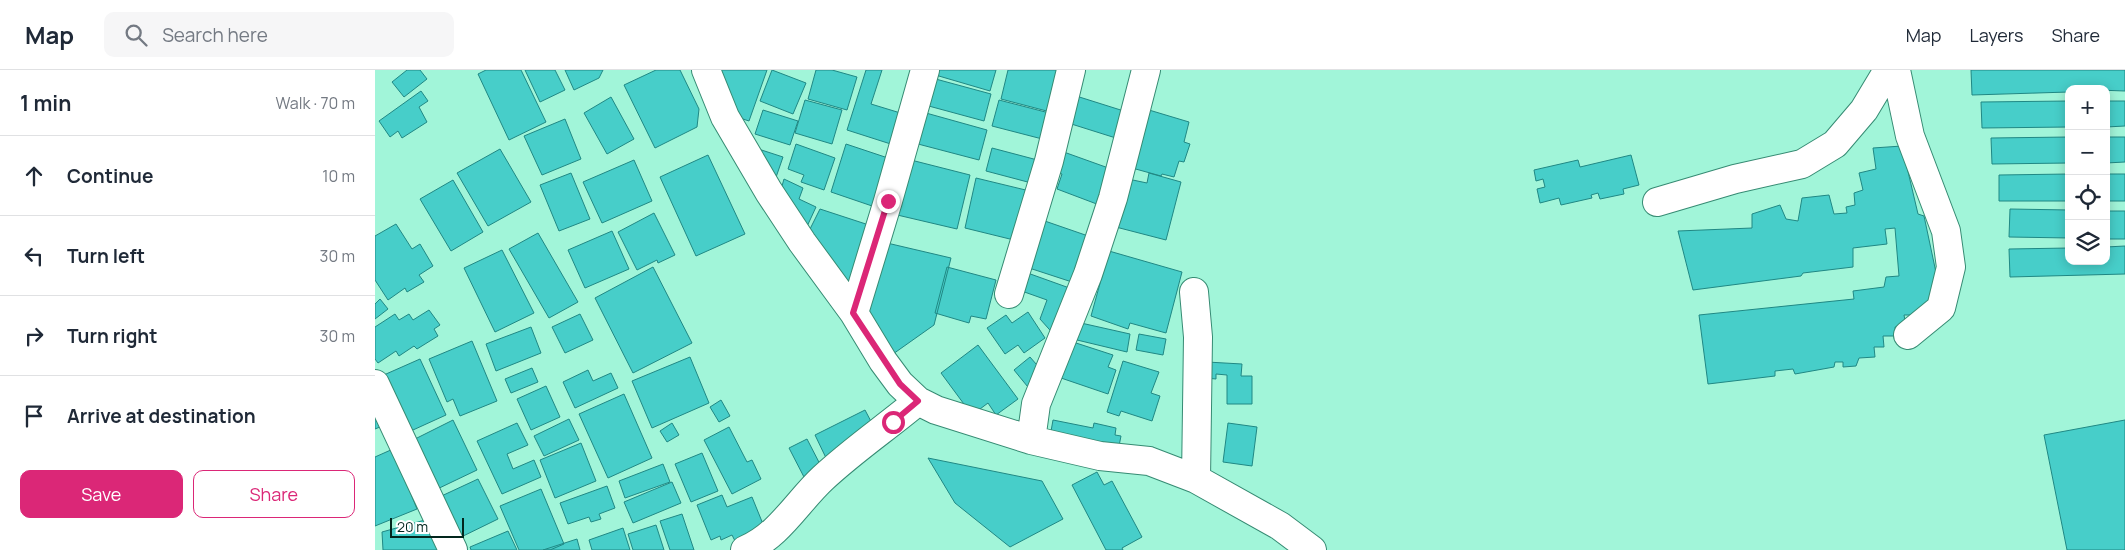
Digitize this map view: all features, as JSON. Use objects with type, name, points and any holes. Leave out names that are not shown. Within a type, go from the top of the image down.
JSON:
[{"type":"street","points":[[706,70],[725,117],[769,192],[900,384],[918,401],[936,410],[1031,440],[1100,456],[1149,461],[1197,479],[1280,526],[1312,550]]},
{"type":"street","points":[[853,313],[888,201],[925,70]]},
{"type":"street","points":[[1009,294],[1049,161],[1071,70]]},
{"type":"street","points":[[1031,440],[1036,404],[1088,274],[1113,198],[1146,70]]},
{"type":"street","points":[[1657,202],[1735,179],[1802,164],[1835,144],[1864,110],[1888,70]]},
{"type":"street","points":[[1896,70],[1910,136],[1946,231],[1951,267],[1941,308],[1908,336]]},
{"type":"street","points":[[1193,292],[1198,337],[1197,479]]},
{"type":"street","points":[[375,384],[453,550]]},
{"type":"street","points":[[745,550],[755,546],[785,521],[822,479],[918,401]]},
{"type":"building","points":[[407,70],[420,70],[427,79],[404,97],[392,82]]},
{"type":"building","points":[[486,70],[521,70],[546,122],[509,140],[478,74]]},
{"type":"building","points":[[525,70],[555,70],[565,90],[540,102]]},
{"type":"building","points":[[565,70],[603,70],[599,78],[574,90]]},
{"type":"building","points":[[656,70],[680,70],[699,109],[697,127],[655,148],[624,85]]},
{"type":"building","points":[[720,70],[767,70],[749,121],[740,118]]},
{"type":"building","points":[[772,70],[806,83],[793,114],[760,101]]},
{"type":"building","points":[[816,70],[832,70],[857,77],[847,110],[808,99]]},
{"type":"building","points":[[866,70],[882,70],[871,104],[907,115],[897,146],[847,130]]},
{"type":"building","points":[[933,70],[996,70],[990,91],[932,74]]},
{"type":"building","points":[[1008,70],[1069,70],[1058,114],[1001,99]]},
{"type":"building","points":[[1971,70],[2125,70],[2125,91],[2110,90],[2110,85],[2065,85],[2065,92],[1972,95]]},
{"type":"building","points":[[932,78],[991,94],[984,121],[925,105]]},
{"type":"building","points":[[421,91],[428,101],[419,107],[427,122],[402,138],[398,131],[390,137],[379,121]]},
{"type":"building","points":[[1073,95],[1127,112],[1119,139],[1065,122]]},
{"type":"building","points":[[611,97],[634,139],[607,154],[584,113]]},
{"type":"building","points":[[805,100],[842,110],[832,144],[795,133]]},
{"type":"building","points":[[999,100],[1057,115],[1050,141],[992,126]]},
{"type":"building","points":[[2065,101],[2065,127],[1982,128],[1981,102]]},
{"type":"building","points":[[2110,101],[2125,101],[2125,126],[2110,127]]},
{"type":"building","points":[[763,110],[798,121],[790,145],[755,134]]},
{"type":"building","points":[[1149,110],[1189,122],[1184,142],[1190,144],[1184,162],[1179,161],[1174,177],[1162,174],[1161,176],[1132,168]]},
{"type":"building","points":[[926,113],[987,130],[979,160],[918,144]]},
{"type":"building","points":[[565,119],[581,159],[542,175],[524,136]]},
{"type":"building","points":[[2065,137],[2065,163],[1992,164],[1991,138]]},
{"type":"building","points":[[2110,137],[2125,137],[2125,162],[2110,163]]},
{"type":"building","points":[[743,144],[783,157],[773,186]]},
{"type":"building","points":[[796,144],[835,158],[824,190],[801,182],[804,175],[788,169]]},
{"type":"building","points":[[846,144],[894,160],[878,208],[831,192]]},
{"type":"building","points":[[1902,146],[1918,214],[1924,216],[1941,296],[1920,315],[1904,315],[1906,326],[1895,327],[1896,336],[1883,336],[1884,347],[1874,347],[1875,357],[1859,358],[1856,366],[1843,367],[1843,362],[1835,362],[1834,367],[1795,374],[1793,369],[1775,371],[1775,376],[1708,384],[1699,315],[1854,299],[1853,291],[1884,287],[1886,277],[1899,276],[1895,228],[1885,229],[1887,244],[1853,248],[1853,267],[1803,273],[1801,276],[1693,290],[1678,231],[1752,228],[1752,214],[1780,205],[1786,219],[1798,221],[1802,198],[1829,195],[1834,214],[1847,213],[1846,207],[1855,205],[1854,193],[1863,190],[1859,173],[1876,169],[1873,148]]},
{"type":"building","points":[[992,148],[1045,162],[1039,185],[986,171]]},
{"type":"building","points":[[500,149],[531,202],[488,226],[457,173]]},
{"type":"building","points":[[1061,151],[1114,170],[1102,206],[1057,189],[1062,174],[1054,171]]},
{"type":"building","points":[[708,155],[745,234],[696,256],[660,177]]},
{"type":"building","points":[[1631,155],[1639,185],[1623,189],[1624,194],[1600,199],[1598,193],[1591,195],[1592,198],[1561,205],[1559,198],[1540,203],[1537,189],[1545,187],[1543,179],[1536,181],[1534,170],[1578,160],[1580,167]]},
{"type":"building","points":[[907,159],[970,175],[957,229],[893,214]]},
{"type":"building","points":[[634,160],[652,201],[602,223],[583,182]]},
{"type":"building","points":[[571,173],[590,219],[559,231],[540,185]]},
{"type":"building","points":[[1149,173],[1181,182],[1166,240],[1112,226],[1128,179],[1147,183]]},
{"type":"building","points":[[2065,174],[2065,201],[1999,201],[1999,175]]},
{"type":"building","points":[[2110,174],[2125,174],[2125,201],[2110,201]]},
{"type":"building","points":[[976,178],[1038,193],[1018,241],[965,228]]},
{"type":"building","points":[[784,179],[803,188],[799,199],[816,207],[804,233],[780,193]]},
{"type":"building","points":[[453,180],[483,232],[451,251],[420,199]]},
{"type":"building","points":[[820,209],[875,227],[856,286],[838,287],[808,233]]},
{"type":"building","points":[[2010,209],[2065,210],[2065,238],[2009,237]]},
{"type":"building","points":[[2110,211],[2125,211],[2125,239],[2110,239]]},
{"type":"building","points":[[654,213],[675,255],[658,263],[657,260],[637,270],[618,232]]},
{"type":"building","points":[[1039,219],[1094,238],[1072,282],[1023,266]]},
{"type":"building","points":[[396,224],[412,249],[420,244],[433,266],[419,275],[424,282],[407,292],[405,288],[388,300],[375,280],[375,236]]},
{"type":"building","points":[[612,231],[629,269],[585,288],[568,250]]},
{"type":"building","points":[[538,233],[578,302],[549,318],[509,249]]},
{"type":"building","points":[[887,243],[951,258],[934,325],[893,354],[867,316]]},
{"type":"building","points":[[2125,246],[2125,274],[2010,277],[2009,249],[2065,248],[2065,265],[2110,265],[2110,247]]},
{"type":"building","points":[[502,250],[534,313],[495,332],[464,268]]},
{"type":"building","points":[[1109,251],[1182,272],[1166,333],[1130,323],[1128,329],[1091,316]]},
{"type":"building","points":[[653,267],[692,343],[633,373],[595,298]]},
{"type":"building","points":[[947,267],[996,280],[986,319],[971,316],[969,323],[935,313]]},
{"type":"building","points":[[1022,271],[1075,290],[1057,338],[1040,319],[1047,300],[1016,289]]},
{"type":"building","points":[[380,299],[388,309],[375,319],[375,304]]},
{"type":"building","points":[[429,310],[440,325],[434,329],[438,336],[417,349],[414,346],[399,356],[396,351],[378,363],[375,359],[375,327],[395,314],[399,320],[409,314],[413,320]]},
{"type":"building","points":[[1028,312],[1045,338],[1024,353],[1018,345],[1005,354],[987,328],[1006,315],[1012,323]]},
{"type":"building","points":[[580,314],[593,340],[565,353],[552,327]]},
{"type":"building","points":[[1081,323],[1130,334],[1127,352],[1077,340]]},
{"type":"building","points":[[531,327],[541,353],[496,371],[486,344]]},
{"type":"building","points":[[1139,334],[1166,339],[1163,355],[1136,350]]},
{"type":"building","points":[[472,341],[497,401],[460,416],[453,399],[447,402],[429,359]]},
{"type":"building","points":[[1073,342],[1113,355],[1108,367],[1116,370],[1108,394],[1061,378]]},
{"type":"building","points":[[978,345],[1018,399],[996,415],[988,403],[972,415],[941,373]]},
{"type":"building","points":[[690,357],[709,403],[652,428],[632,381]]},
{"type":"building","points":[[1030,357],[1043,372],[1032,392],[1014,370]]},
{"type":"building","points":[[420,359],[446,415],[402,435],[377,378]]},
{"type":"building","points":[[1123,361],[1159,372],[1151,393],[1160,396],[1152,421],[1121,411],[1119,416],[1107,412]]},
{"type":"building","points":[[1207,362],[1242,364],[1241,376],[1252,376],[1252,404],[1227,404],[1227,375],[1216,374],[1216,379],[1206,378]]},
{"type":"building","points":[[532,368],[538,382],[511,393],[505,379]]},
{"type":"building","points":[[588,370],[593,381],[611,373],[618,388],[575,408],[563,382]]},
{"type":"building","points":[[546,386],[560,417],[531,430],[517,399]]},
{"type":"building","points":[[624,394],[652,458],[608,478],[579,414]]},
{"type":"building","points":[[721,400],[730,416],[719,422],[710,407]]},
{"type":"building","points":[[865,410],[875,429],[827,460],[815,435]]},
{"type":"building","points":[[375,415],[380,427],[375,429]]},
{"type":"building","points":[[569,419],[579,440],[544,456],[534,436]]},
{"type":"building","points":[[453,420],[477,470],[431,492],[407,443]]},
{"type":"building","points":[[1053,420],[1093,428],[1094,423],[1116,428],[1115,435],[1121,436],[1118,451],[1050,437]]},
{"type":"building","points":[[2125,420],[2125,550],[2067,550],[2044,435]]},
{"type":"building","points":[[517,423],[528,445],[507,454],[513,469],[534,460],[541,477],[502,494],[477,441]]},
{"type":"building","points":[[672,423],[679,435],[667,442],[660,431]]},
{"type":"building","points":[[1228,423],[1257,427],[1252,466],[1223,462]]},
{"type":"building","points":[[729,427],[747,462],[752,460],[761,479],[732,494],[704,440]]},
{"type":"building","points":[[807,439],[823,470],[805,479],[789,448]]},
{"type":"building","points":[[581,443],[596,481],[555,498],[540,460]]},
{"type":"building","points":[[393,449],[417,509],[375,526],[375,457]]},
{"type":"building","points":[[702,453],[718,491],[691,502],[675,464]]},
{"type":"building","points":[[928,458],[1042,481],[1063,519],[1010,547],[955,503]]},
{"type":"building","points":[[663,464],[670,482],[625,498],[619,481]]},
{"type":"building","points":[[1097,472],[1104,485],[1112,481],[1142,537],[1122,548],[1123,550],[1106,550],[1072,485]]},
{"type":"building","points":[[478,479],[498,519],[455,540],[435,499]]},
{"type":"building","points":[[672,482],[681,503],[633,523],[624,502]]},
{"type":"building","points":[[607,486],[615,508],[599,514],[601,519],[591,522],[589,517],[568,524],[560,503]]},
{"type":"building","points":[[541,489],[564,544],[550,550],[519,550],[500,506]]},
{"type":"building","points":[[722,495],[727,507],[752,497],[765,529],[735,541],[732,535],[721,540],[720,536],[711,540],[697,505]]},
{"type":"building","points":[[682,514],[694,550],[670,550],[660,521]]},
{"type":"building","points":[[425,520],[439,550],[383,550],[382,532]]},
{"type":"building","points":[[656,525],[664,550],[633,550],[628,534]]},
{"type":"building","points":[[623,528],[630,550],[592,550],[589,540]]},
{"type":"building","points":[[508,531],[517,550],[471,550],[470,547]]},
{"type":"building","points":[[577,539],[580,550],[543,550]]},
{"type":"route","points":[[888,201],[853,313],[900,384],[918,401],[893,422]]}]
